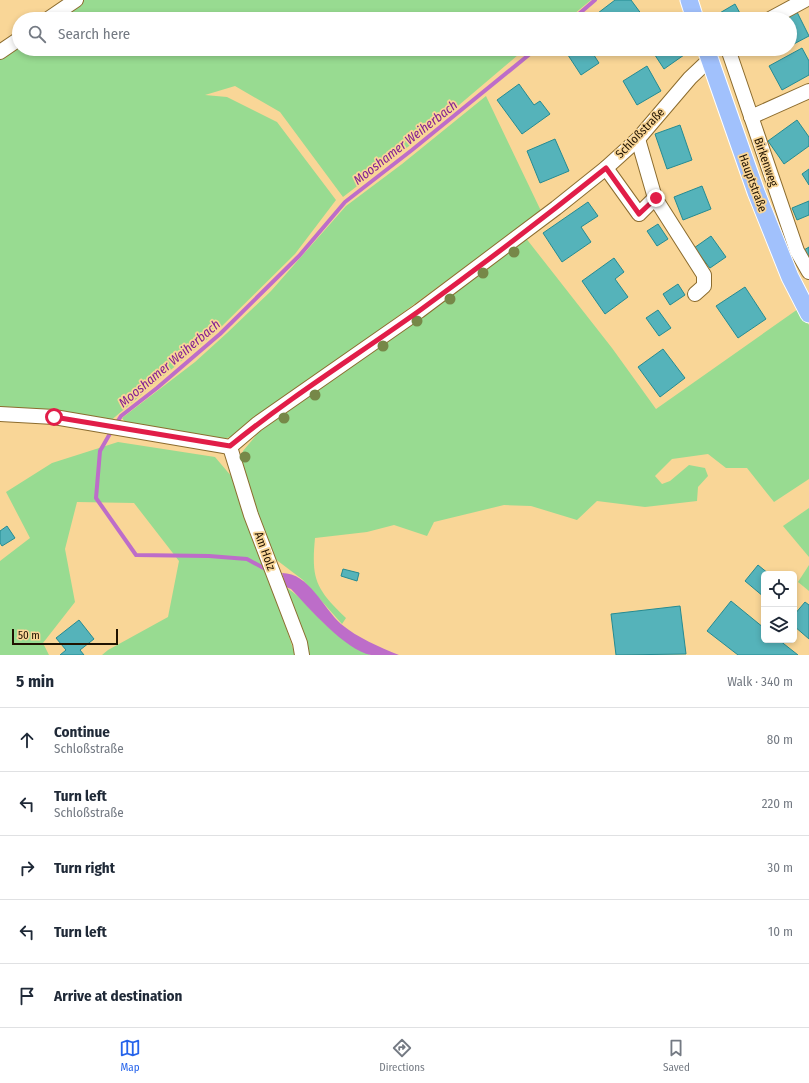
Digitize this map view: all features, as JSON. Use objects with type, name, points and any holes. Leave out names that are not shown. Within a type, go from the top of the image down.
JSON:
[{"type":"main road","points":[[689,0],[693,12]]},
{"type":"main road","name":"Hauptstraße","points":[[709,56],[756,192],[790,277],[809,314]]},
{"type":"street","points":[[58,12],[76,0]]},
{"type":"street","points":[[783,12],[805,0]]},
{"type":"street","points":[[0,52],[12,44]]},
{"type":"street","name":"Schloßstraße","points":[[230,446],[257,424],[419,311],[556,208],[606,168],[638,139],[690,78],[705,56]]},
{"type":"street","name":"Birkenweg","points":[[730,56],[797,251],[809,272]]},
{"type":"street","points":[[752,117],[809,91]]},
{"type":"street","points":[[638,139],[656,198],[704,275],[704,286],[695,294]]},
{"type":"street","points":[[606,168],[639,214],[656,198]]},
{"type":"street","points":[[0,414],[54,417],[230,446]]},
{"type":"street","name":"Am Holz","points":[[230,446],[251,515],[300,643],[302,655]]},
{"type":"green space","points":[[83,0],[591,0],[576,12],[66,12]]},
{"type":"green space","points":[[12,50],[12,56],[517,56],[426,133],[343,197],[280,112],[235,86],[205,95],[227,97],[277,122],[336,200],[295,254],[217,331],[109,422],[0,409],[0,58]]},
{"type":"green space","points":[[486,96],[541,211],[239,433],[227,438],[213,440],[128,426],[122,418],[195,362],[227,333],[271,291],[346,206],[402,164]]},
{"type":"green space","points":[[525,237],[612,348],[656,409],[798,309],[809,325],[809,479],[774,502],[747,468],[726,468],[708,454],[672,459],[655,476],[662,484],[670,481],[689,465],[705,468],[708,476],[698,487],[697,501],[645,507],[597,501],[577,520],[531,506],[504,505],[434,522],[427,536],[394,525],[367,532],[315,538],[315,574],[322,591],[346,618],[342,624],[303,580],[274,558],[240,464],[243,451],[258,433]]},
{"type":"green space","points":[[118,442],[215,457],[232,477],[280,608],[295,655],[102,655],[108,650],[168,617],[179,561],[134,503],[77,502],[65,549],[75,602],[43,643],[49,655],[0,655],[0,561],[30,538],[6,492],[52,463]]},
{"type":"green space","points":[[809,508],[809,557],[783,526]]},
{"type":"green space","points":[[809,565],[809,591],[798,582]]},
{"type":"green space","points":[[282,585],[299,597],[334,632],[352,645],[371,655],[307,655]]},
{"type":"shaded area","points":[[282,573],[292,575],[308,585],[334,617],[354,634],[399,655],[371,655],[361,652],[350,645],[317,617],[291,589],[286,587]]},
{"type":"building","points":[[615,0],[631,0],[640,12],[599,12]]},
{"type":"building","points":[[735,4],[739,12],[721,12]]},
{"type":"building","points":[[797,12],[809,36],[797,42]]},
{"type":"building","points":[[802,48],[809,61],[809,75],[782,90],[769,66],[787,56],[797,56],[797,51]]},
{"type":"building","points":[[569,56],[594,56],[599,63],[581,75]]},
{"type":"building","points":[[656,56],[683,56],[664,69]]},
{"type":"building","points":[[647,66],[661,91],[637,105],[623,81]]},
{"type":"building","points":[[519,84],[534,105],[540,101],[550,114],[522,134],[497,100]]},
{"type":"building","points":[[797,120],[809,137],[809,146],[784,164],[768,141]]},
{"type":"building","points":[[680,125],[692,160],[667,169],[655,134]]},
{"type":"building","points":[[555,139],[569,171],[540,183],[527,151]]},
{"type":"building","points":[[809,169],[809,185],[802,174]]},
{"type":"building","points":[[702,186],[711,209],[683,220],[674,197]]},
{"type":"building","points":[[809,201],[809,215],[797,220],[792,208]]},
{"type":"building","points":[[588,202],[598,216],[581,227],[591,242],[562,262],[543,233]]},
{"type":"building","points":[[658,224],[668,239],[657,246],[647,231]]},
{"type":"building","points":[[711,236],[726,257],[710,268],[694,248]]},
{"type":"building","points":[[809,247],[809,258],[804,250]]},
{"type":"building","points":[[614,258],[624,272],[615,279],[628,297],[605,314],[582,281]]},
{"type":"building","points":[[678,284],[685,295],[670,305],[663,294]]},
{"type":"building","points":[[745,287],[766,319],[738,338],[716,306]]},
{"type":"building","points":[[658,310],[671,328],[659,336],[646,318]]},
{"type":"building","points":[[663,349],[685,378],[660,397],[638,367]]},
{"type":"building","points":[[7,526],[15,538],[2,546],[0,543],[0,531]]},
{"type":"building","points":[[758,565],[765,571],[761,571],[761,594],[745,581]]},
{"type":"building","points":[[343,569],[359,573],[357,581],[341,576]]},
{"type":"building","points":[[731,601],[761,626],[761,643],[783,643],[798,655],[738,655],[707,631]]},
{"type":"building","points":[[805,602],[809,605],[809,639],[797,629],[797,611]]},
{"type":"building","points":[[680,606],[686,654],[616,655],[611,614]]},
{"type":"building","points":[[79,620],[94,639],[80,650],[84,655],[60,655],[66,650],[56,638]]},
{"type":"waterway","name":"Mooshamer Weiherbach","points":[[581,12],[595,0]]},
{"type":"waterway","name":"Mooshamer Weiherbach","points":[[116,424],[121,416],[157,388],[220,334],[299,256],[345,202],[412,150],[527,56]]},
{"type":"waterway","name":"Mooshamer Weiherbach","points":[[112,430],[100,451],[96,498],[136,555],[209,556],[247,559],[269,571]]},
{"type":"route","points":[[54,417],[184,440],[230,446],[257,424],[419,311],[556,208],[606,168],[639,214],[656,198]]}]
